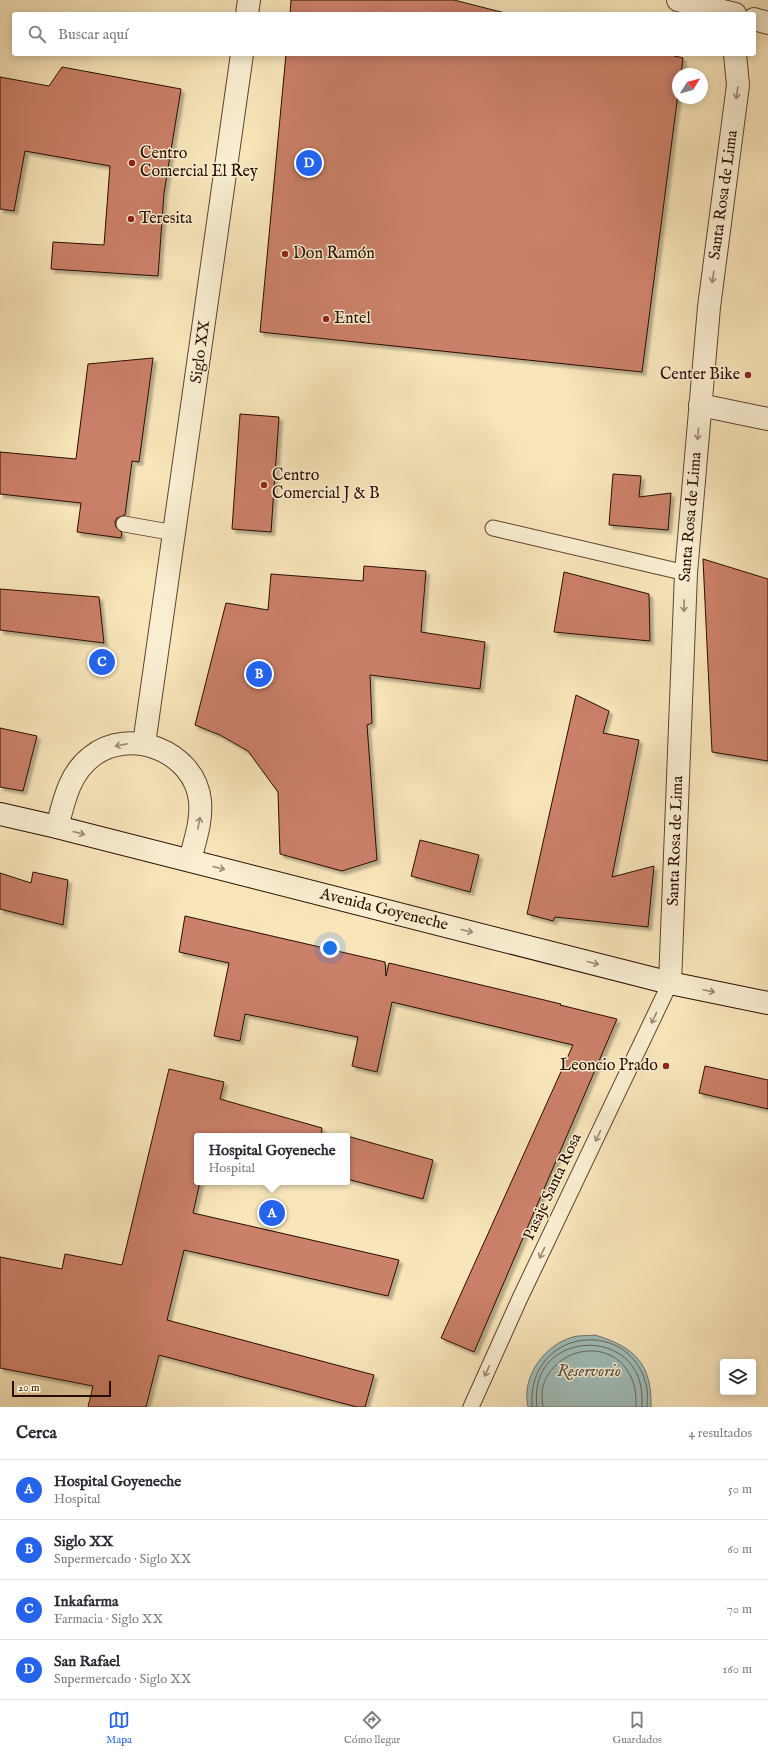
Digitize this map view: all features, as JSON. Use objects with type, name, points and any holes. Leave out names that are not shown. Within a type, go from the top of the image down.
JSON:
[{"type":"street","points":[[248,12],[249,0]]},
{"type":"street","points":[[678,0],[731,10]]},
{"type":"street","points":[[756,20],[768,23]]},
{"type":"street","name":"Siglo XX","points":[[144,744],[242,56]]},
{"type":"street","name":"Santa Rosa de Lima","points":[[670,983],[686,573],[709,307],[738,85],[735,56]]},
{"type":"street","points":[[700,405],[768,419]]},
{"type":"street","points":[[57,827],[69,786],[78,770],[92,756],[108,748],[126,743],[144,744],[164,750],[181,763],[193,779],[200,799],[201,820],[190,860]]},
{"type":"street","name":"Avenida Goyeneche","points":[[0,814],[190,860],[670,983],[768,1003]]},
{"type":"lane","points":[[124,524],[175,533]]},
{"type":"lane","points":[[493,528],[686,573]]},
{"type":"lane","name":"Pasaje Santa Rosa","points":[[471,1407],[520,1298],[670,983]]},
{"type":"water","name":"Reservorio","points":[[595,1335],[621,1345],[638,1359],[644,1368],[648,1379],[651,1392],[651,1407],[528,1407],[528,1385],[537,1364],[544,1355],[562,1341],[576,1336]]},
{"type":"building","points":[[291,0],[454,0],[501,12],[290,12]]},
{"type":"building","points":[[286,56],[675,56],[683,58],[682,68],[672,68],[672,104],[677,104],[642,372],[260,332]]},
{"type":"building","name":"Centro Comercial El Rey","points":[[62,67],[181,89],[164,193],[158,276],[51,269],[53,242],[104,245],[110,166],[25,151],[14,211],[0,209],[0,77],[49,86]]},
{"type":"building","points":[[153,358],[139,462],[132,461],[125,515],[117,518],[115,522],[116,527],[122,533],[121,538],[77,532],[81,503],[0,494],[0,452],[76,459],[88,364]]},
{"type":"building","points":[[240,414],[279,417],[271,532],[232,529]]},
{"type":"building","points":[[613,474],[641,476],[639,497],[671,493],[668,530],[609,525]]},
{"type":"building","points":[[703,559],[768,579],[768,761],[712,752]]},
{"type":"building","points":[[364,566],[426,571],[421,632],[485,642],[480,689],[370,675],[372,723],[367,725],[377,860],[342,871],[280,854],[278,792],[248,751],[220,735],[195,725],[226,603],[268,610],[271,574],[363,581]]},
{"type":"building","points":[[564,572],[649,594],[650,641],[554,632]]},
{"type":"building","points":[[0,589],[99,597],[104,643],[0,630]]},
{"type":"building","points":[[576,695],[609,711],[603,733],[639,740],[612,877],[654,866],[648,927],[555,917],[553,921],[527,914]]},
{"type":"building","points":[[0,728],[37,736],[23,791],[0,787]]},
{"type":"building","points":[[420,840],[479,855],[470,892],[411,876]]},
{"type":"building","points":[[33,872],[68,880],[63,925],[0,909],[0,873],[31,883]]},
{"type":"building","points":[[185,916],[385,962],[386,976],[389,963],[561,1004],[560,1005],[617,1019],[474,1352],[441,1338],[573,1045],[392,1002],[377,1072],[352,1066],[358,1037],[245,1014],[240,1041],[214,1036],[229,963],[179,952]]},
{"type":"building","points":[[705,1066],[768,1080],[768,1109],[699,1093]]},
{"type":"building","points":[[169,1069],[224,1082],[220,1099],[322,1128],[321,1133],[194,1133],[194,1185],[199,1185],[193,1213],[399,1260],[388,1296],[184,1250],[167,1320],[374,1375],[365,1407],[357,1407],[159,1355],[146,1407],[88,1407],[93,1386],[0,1368],[0,1257],[62,1269],[65,1254],[122,1265]]},
{"type":"building","points":[[350,1137],[433,1160],[423,1199],[350,1180]]},
{"type":"place","name":"Centro Comercial El Rey","points":[[132,163]]},
{"type":"place","name":"San Rafael","points":[[309,163]]},
{"type":"place","name":"Teresita","points":[[131,219]]},
{"type":"place","name":"Don Ramón","points":[[285,254]]},
{"type":"place","name":"Entel","points":[[326,319]]},
{"type":"place","name":"Center Bike","points":[[748,375]]},
{"type":"place","name":"Centro Comercial J & B","points":[[264,485]]},
{"type":"place","name":"Inkafarma","points":[[102,662]]},
{"type":"place","name":"Siglo XX","points":[[259,674]]},
{"type":"place","name":"Leoncio Prado","points":[[666,1066]]},
{"type":"place","name":"Hospital Goyeneche","points":[[272,1213]]}]
